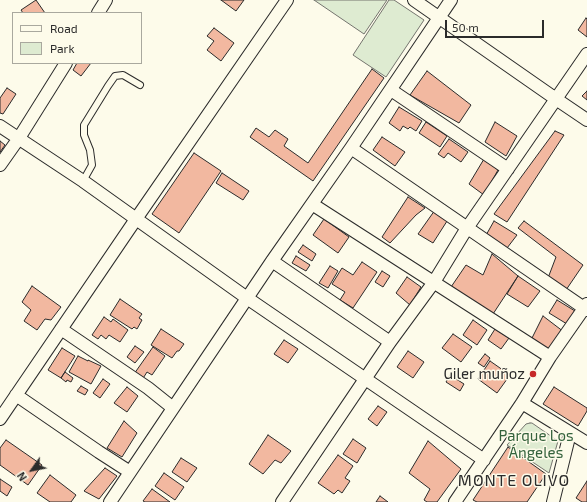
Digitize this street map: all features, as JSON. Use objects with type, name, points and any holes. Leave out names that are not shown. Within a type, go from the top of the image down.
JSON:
[{"type":"street","points":[[99,12],[106,0]]},
{"type":"street","points":[[0,419],[287,0]]},
{"type":"street","points":[[414,0],[587,120]]},
{"type":"street","points":[[110,502],[272,261],[391,90],[451,0]]},
{"type":"street","points":[[282,502],[365,378],[434,282],[467,228],[587,54]]},
{"type":"street","points":[[0,165],[19,138],[65,64]]},
{"type":"street","points":[[391,90],[508,169]]},
{"type":"street","points":[[0,126],[84,181],[247,298],[484,460]]},
{"type":"street","points":[[351,148],[586,308],[550,357],[522,403],[455,502]]},
{"type":"street","points":[[312,204],[550,357]]},
{"type":"street","points":[[272,261],[390,342]]},
{"type":"street","points":[[61,330],[142,384],[173,408]]},
{"type":"street","points":[[16,394],[130,472]]},
{"type":"street","points":[[522,403],[587,443]]},
{"type":"street","points":[[553,502],[570,433]]},
{"type":"lane","points":[[84,181],[92,165],[90,150],[84,135],[84,125],[115,76],[123,75],[140,85]]},
{"type":"green space","points":[[314,0],[387,0],[364,34]]},
{"type":"green space","points":[[389,0],[394,0],[424,20],[386,77],[353,55]]},
{"type":"green space","name":"Parque Los Ángeles","points":[[530,423],[558,441],[549,473],[507,445],[526,424]]},
{"type":"building","points":[[36,0],[44,12],[22,12],[21,10]]},
{"type":"building","points":[[221,0],[244,0],[236,11]]},
{"type":"building","points":[[586,18],[587,19],[587,37],[578,30]]},
{"type":"building","points":[[214,28],[234,43],[221,61],[207,50],[214,41],[207,36]]},
{"type":"building","points":[[76,64],[90,64],[81,76],[73,70]]},
{"type":"building","points":[[372,69],[384,78],[313,181],[250,137],[256,128],[269,137],[275,130],[288,139],[284,146],[308,163]]},
{"type":"building","points":[[427,71],[471,105],[459,123],[410,95]]},
{"type":"building","points":[[7,88],[16,94],[3,114],[0,113],[0,98]]},
{"type":"building","points":[[587,91],[587,100],[582,96]]},
{"type":"building","points":[[399,107],[422,121],[416,131],[410,127],[408,129],[403,126],[400,131],[389,123]]},
{"type":"building","points":[[426,122],[447,136],[440,147],[419,133]]},
{"type":"building","points":[[495,122],[517,136],[506,156],[485,142]]},
{"type":"building","points":[[555,131],[564,135],[507,222],[494,214]]},
{"type":"building","points":[[382,137],[405,152],[395,166],[373,150]]},
{"type":"building","points":[[449,139],[468,152],[461,162],[448,153],[444,158],[438,154]]},
{"type":"building","points":[[0,141],[5,145],[0,152]]},
{"type":"building","points":[[194,153],[221,171],[179,233],[152,214]]},
{"type":"building","points":[[484,159],[498,170],[484,195],[469,184]]},
{"type":"building","points":[[222,173],[249,191],[243,200],[216,183]]},
{"type":"building","points":[[408,197],[425,208],[416,215],[390,243],[382,237]]},
{"type":"building","points":[[435,210],[449,218],[433,243],[418,234]]},
{"type":"building","points":[[324,219],[349,237],[338,253],[313,235]]},
{"type":"building","points":[[494,221],[517,235],[504,252],[485,237]]},
{"type":"building","points":[[524,221],[583,265],[566,290],[548,278],[556,257],[518,228]]},
{"type":"building","points":[[303,245],[316,254],[312,261],[298,252]]},
{"type":"building","points":[[492,254],[518,276],[493,314],[451,287],[466,265],[483,275]]},
{"type":"building","points":[[296,256],[310,265],[306,271],[292,263]]},
{"type":"building","points":[[362,262],[377,272],[353,308],[340,300],[345,292],[332,284],[342,268],[353,275]]},
{"type":"building","points":[[330,266],[338,271],[328,288],[319,283]]},
{"type":"building","points":[[382,271],[390,276],[383,287],[375,282]]},
{"type":"building","points":[[518,276],[540,291],[528,307],[507,294]]},
{"type":"building","points":[[407,277],[421,287],[410,305],[396,293]]},
{"type":"building","points":[[32,286],[61,307],[51,320],[45,319],[37,330],[24,321],[31,310],[22,302]]},
{"type":"building","points":[[120,299],[142,314],[139,318],[142,320],[137,329],[134,327],[132,329],[110,315]]},
{"type":"building","points":[[557,300],[575,311],[567,324],[549,313]]},
{"type":"building","points":[[543,316],[564,332],[551,351],[532,338]]},
{"type":"building","points":[[104,317],[111,322],[113,319],[128,330],[120,342],[109,335],[106,339],[101,335],[98,339],[92,335]]},
{"type":"building","points":[[473,320],[487,330],[477,345],[463,335]]},
{"type":"building","points":[[161,329],[184,344],[172,358],[151,345]]},
{"type":"building","points":[[495,329],[509,338],[501,349],[488,340]]},
{"type":"building","points":[[453,334],[472,347],[461,362],[442,348]]},
{"type":"building","points":[[284,340],[298,349],[288,363],[274,354]]},
{"type":"building","points":[[135,346],[144,352],[135,363],[127,357]]},
{"type":"building","points":[[153,347],[165,356],[152,375],[147,372],[142,380],[134,374]]},
{"type":"building","points":[[62,348],[75,356],[61,378],[48,370]]},
{"type":"building","points":[[408,351],[424,362],[413,378],[397,367]]},
{"type":"building","points":[[485,354],[490,358],[484,367],[478,363]]},
{"type":"building","points":[[78,356],[101,366],[91,384],[69,372]]},
{"type":"building","points":[[490,361],[510,375],[497,393],[478,379]]},
{"type":"building","points":[[65,372],[73,378],[71,382],[67,380],[66,382],[61,378]]},
{"type":"building","points":[[450,375],[464,384],[460,391],[446,382]]},
{"type":"building","points":[[103,379],[110,384],[100,398],[93,393]]},
{"type":"building","points":[[81,386],[88,390],[85,395],[77,391]]},
{"type":"building","points":[[127,387],[138,396],[127,412],[114,403]]},
{"type":"building","points":[[554,387],[587,408],[587,411],[578,426],[543,404]]},
{"type":"building","points":[[378,406],[387,412],[377,426],[368,419]]},
{"type":"building","points":[[124,421],[137,433],[122,457],[107,448]]},
{"type":"building","points":[[268,435],[291,451],[281,463],[275,460],[263,474],[249,464]]},
{"type":"building","points":[[353,439],[366,448],[357,463],[343,454]]},
{"type":"building","points":[[6,440],[42,465],[28,485],[0,465],[0,448]]},
{"type":"building","points":[[428,441],[461,469],[437,502],[427,502],[424,500],[430,489],[409,473]]},
{"type":"building","points":[[508,447],[546,474],[527,502],[477,502],[473,500]]},
{"type":"building","points":[[338,455],[353,466],[345,478],[350,481],[342,493],[338,490],[334,494],[318,483]]},
{"type":"building","points":[[181,458],[197,468],[187,482],[172,472]]},
{"type":"building","points":[[105,468],[117,476],[99,499],[84,491]]},
{"type":"building","points":[[164,473],[184,487],[175,500],[155,486]]},
{"type":"building","points":[[50,475],[76,495],[71,502],[50,502],[37,493]]},
{"type":"building","points":[[0,479],[12,487],[7,496],[0,491]]},
{"type":"building","points":[[587,481],[587,502],[582,502],[576,498]]},
{"type":"building","points":[[152,489],[170,502],[143,501]]},
{"type":"building","points":[[380,496],[388,502],[376,502]]},
{"type":"place","name":"Giler muñoz","points":[[533,374]]},
{"type":"district","name":"MONTE OLIVO","points":[[514,481]]}]
